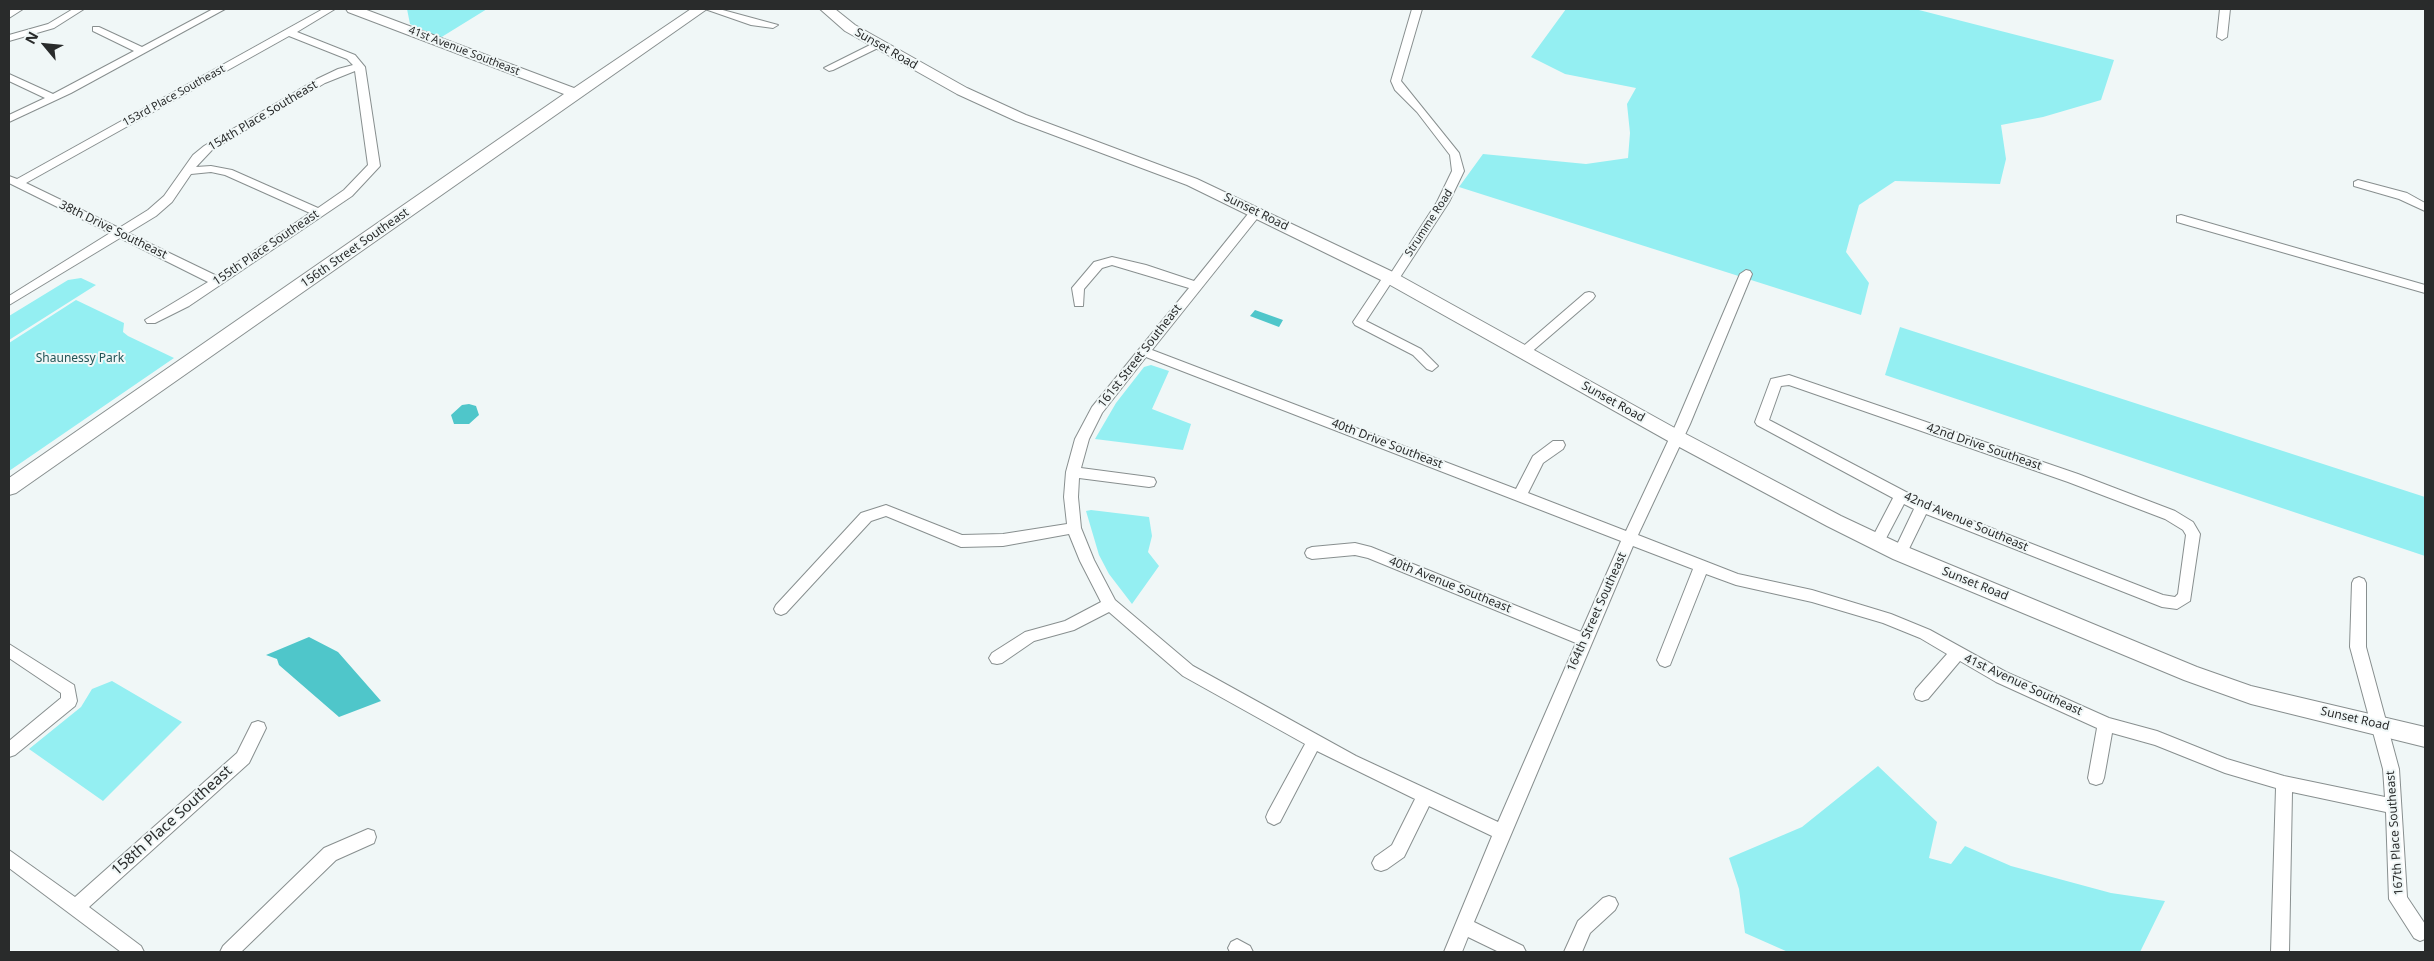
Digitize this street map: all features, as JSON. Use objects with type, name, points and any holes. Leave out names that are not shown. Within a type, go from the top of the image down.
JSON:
[{"type":"street","points":[[9,14],[18,9]]},
{"type":"street","points":[[9,38],[51,26],[79,9]]},
{"type":"street","points":[[9,119],[220,9]]},
{"type":"street","name":"153rd Place Southeast","points":[[14,181],[330,9]]},
{"type":"street","name":"41st Avenue Southeast","points":[[353,9],[575,93]]},
{"type":"street","name":"156th Street Southeast","points":[[9,488],[575,93],[700,9]]},
{"type":"street","points":[[710,9],[751,22],[773,26]]},
{"type":"street","name":"Sunset Road","points":[[827,9],[850,28],[962,91],[1021,118],[1192,182],[1391,278],[1676,437],[1900,553],[2200,677],[2252,695],[2425,737]]},
{"type":"street","name":"Strumme Road","points":[[1391,278],[1443,202],[1454,183],[1458,171],[1455,154],[1421,110],[1399,88],[1396,81],[1417,9]]},
{"type":"street","points":[[2222,37],[2225,9]]},
{"type":"street","points":[[96,29],[142,51]]},
{"type":"street","points":[[289,32],[351,57],[360,67]]},
{"type":"street","points":[[829,68],[878,44]]},
{"type":"street","name":"155th Place Southeast","points":[[151,320],[185,303],[348,194],[374,166],[360,67]]},
{"type":"street","name":"154th Place Southeast","points":[[9,301],[152,213],[168,199],[197,157],[236,130],[321,81],[342,71],[360,67]]},
{"type":"street","points":[[9,77],[52,97]]},
{"type":"street","points":[[189,171],[228,172],[319,214]]},
{"type":"street","name":"38th Drive Southeast","points":[[14,181],[217,281]]},
{"type":"street","points":[[2358,184],[2403,196],[2425,207]]},
{"type":"street","name":"161st Street Southeast","points":[[1256,212],[1097,410],[1082,439],[1073,472],[1071,497],[1074,528],[1087,561],[1110,604],[1154,644],[1188,671],[1314,742],[1502,832]]},
{"type":"street","points":[[2181,220],[2425,289]]},
{"type":"street","points":[[1079,303],[1078,288],[1098,265],[1112,261],[1142,268],[1196,286]]},
{"type":"street","name":"164th Street Southeast","points":[[1453,952],[1502,832],[1746,274]]},
{"type":"street","points":[[1391,278],[1358,322],[1417,352],[1432,366]]},
{"type":"street","points":[[1524,352],[1589,296]]},
{"type":"street","name":"40th Drive Southeast","points":[[1144,351],[1630,537]]},
{"type":"street","name":"42nd Drive Southeast","points":[[1776,382],[1789,380],[2073,478],[2170,514],[2188,526],[2193,534],[2185,597],[2177,603]]},
{"type":"street","name":"42nd Avenue Southeast","points":[[1776,382],[1762,422],[1922,507],[2162,601],[2177,603]]},
{"type":"street","points":[[1520,495],[1538,460],[1558,445]]},
{"type":"street","points":[[1073,472],[1149,482]]},
{"type":"street","points":[[1877,542],[1901,496]]},
{"type":"street","points":[[1900,553],[1922,507]]},
{"type":"street","points":[[781,609],[866,517],[886,510],[961,541],[1003,540],[1074,528]]},
{"type":"street","name":"41st Avenue Southeast","points":[[1630,537],[1769,588],[1812,596],[1886,618],[1925,634],[1957,654],[2001,677],[2106,724],[2157,738],[2225,766],[2284,783],[2394,806]]},
{"type":"street","name":"40th Avenue Southeast","points":[[1312,553],[1355,549],[1370,553],[1585,640]]},
{"type":"street","points":[[1665,660],[1702,565]]},
{"type":"street","name":"167th Place Southeast","points":[[2359,583],[2358,647],[2391,769],[2398,899],[2420,932]]},
{"type":"street","points":[[997,658],[1030,636],[1069,626],[1110,604]]},
{"type":"street","points":[[9,650],[69,690],[69,702],[9,750]]},
{"type":"street","points":[[1922,694],[1957,654]]},
{"type":"street","points":[[2096,778],[2106,724]]},
{"type":"street","name":"158th Place Southeast","points":[[77,907],[243,758],[258,728]]},
{"type":"street","points":[[1274,817],[1314,742]]},
{"type":"street","points":[[2280,952],[2284,783]]},
{"type":"street","points":[[1381,864],[1398,851],[1425,796]]},
{"type":"street","points":[[228,952],[330,854],[368,837]]},
{"type":"street","points":[[9,858],[135,952]]},
{"type":"street","points":[[1573,952],[1584,926],[1609,904]]},
{"type":"street","points":[[1464,926],[1517,952]]},
{"type":"green space","points":[[407,9],[487,9],[440,38],[410,24]]},
{"type":"green space","points":[[1566,9],[1915,9],[2114,60],[2101,100],[2043,117],[2001,125],[2006,159],[2000,184],[1895,181],[1859,205],[1846,252],[1869,283],[1861,315],[1459,187],[1483,154],[1586,164],[1628,158],[1630,133],[1627,104],[1636,88],[1565,74],[1531,57]]},
{"type":"green space","points":[[81,278],[96,285],[9,340],[9,316],[68,280]]},
{"type":"green space","name":"Shaunessy Park","points":[[76,300],[124,323],[123,332],[128,336],[174,358],[9,471],[9,343]]},
{"type":"green space","points":[[1900,327],[2425,497],[2425,556],[1885,375]]},
{"type":"green space","points":[[1151,365],[1169,371],[1152,409],[1191,424],[1183,450],[1095,439],[1116,403],[1144,367]]},
{"type":"green space","points":[[1086,511],[1149,517],[1152,536],[1148,552],[1159,566],[1132,604],[1109,574],[1099,555]]},
{"type":"green space","points":[[112,681],[182,722],[103,801],[29,749],[81,707],[92,689]]},
{"type":"green space","points":[[1878,766],[1937,822],[1929,858],[1951,864],[1965,846],[2011,866],[2111,893],[2165,901],[2140,952],[1788,952],[1745,933],[1739,889],[1729,858],[1802,827]]},
{"type":"shaded area","points":[[1255,310],[1283,320],[1279,327],[1250,316]]},
{"type":"shaded area","points":[[462,405],[476,406],[479,415],[469,424],[454,424],[451,415]]},
{"type":"shaded area","points":[[309,637],[338,652],[381,701],[339,717],[279,665],[277,659],[266,655]]}]
